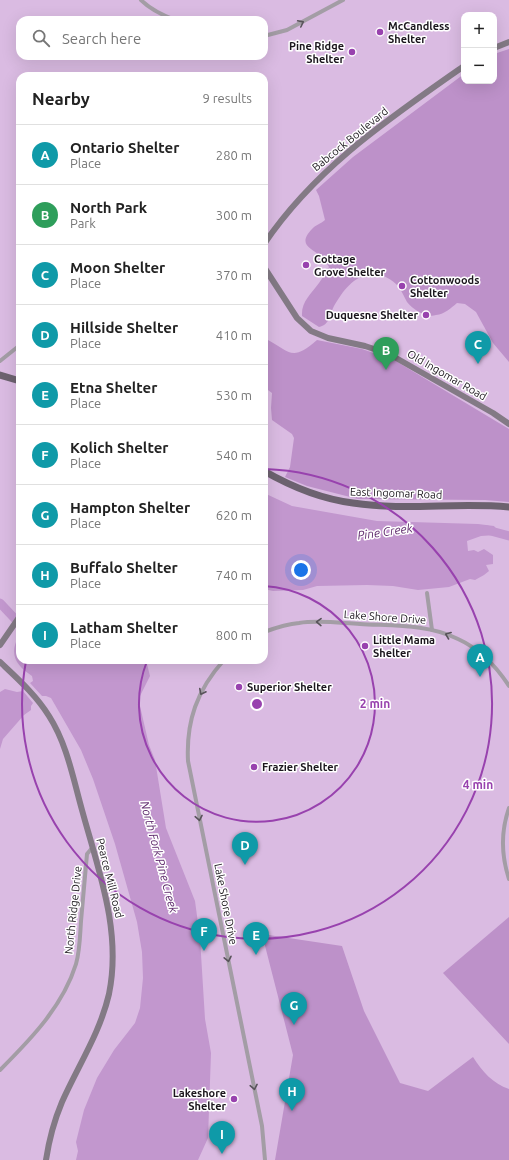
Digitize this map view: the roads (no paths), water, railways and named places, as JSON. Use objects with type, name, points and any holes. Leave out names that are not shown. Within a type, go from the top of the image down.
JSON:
[{"type":"main road","points":[[0,375],[16,380]]},
{"type":"main road","name":"East Ingomar Road","points":[[268,473],[306,491],[353,503],[393,506],[509,507]]},
{"type":"street","points":[[141,0],[152,10],[163,16]]},
{"type":"street","points":[[268,35],[287,30],[343,0]]},
{"type":"street","points":[[497,47],[509,42]]},
{"type":"street","name":"Babcock Boulevard","points":[[268,239],[295,203],[333,164],[380,127],[461,68]]},
{"type":"street","name":"Old Ingomar Road","points":[[268,273],[297,318],[311,331],[328,338],[365,346],[389,354],[493,413],[509,424]]},
{"type":"street","points":[[0,361],[16,348]]},
{"type":"street","points":[[427,592],[432,630]]},
{"type":"street","points":[[0,645],[16,622]]},
{"type":"street","name":"Lake Shore Drive","points":[[268,631],[293,624],[310,622],[413,627],[432,630],[458,639],[480,652],[500,672],[509,686]]},
{"type":"street","name":"Pearce Mill Road","points":[[0,662],[37,700],[49,716],[59,734],[68,759],[105,893],[110,917],[112,957],[109,993],[97,1031],[62,1102],[49,1138],[46,1160]]},
{"type":"street","name":"Lake Shore Drive","points":[[221,664],[209,679],[195,706],[188,736],[188,761],[260,1118],[264,1139],[265,1160]]},
{"type":"street","points":[[509,808],[504,829],[503,846],[505,865],[509,879]]},
{"type":"street","name":"North Ridge Drive","points":[[0,1070],[28,1042],[50,1014],[70,980],[76,963],[80,940],[87,854],[92,848]]},
{"type":"water","points":[[268,495],[292,506],[377,521],[478,524],[494,526],[499,532],[496,535],[481,536],[467,541],[468,551],[474,550],[478,552],[484,549],[493,555],[493,564],[486,565],[489,571],[475,580],[470,579],[449,587],[418,590],[393,586],[317,586],[303,590],[268,590]]},
{"type":"water","points":[[16,642],[16,660],[14,653]]},
{"type":"water","name":"North Fork Pine Creek","points":[[18,664],[147,664],[150,676],[140,696],[140,706],[149,745],[155,760],[166,828],[195,901],[200,938],[205,1019],[211,1053],[208,1138],[198,1160],[76,1160],[78,1151],[76,1142],[84,1110],[97,1078],[114,1050],[135,1023],[140,1008],[143,978],[142,952],[137,922],[115,844],[93,779],[81,750],[51,698],[42,696],[30,683],[33,681],[32,676]]},
{"type":"water","points":[[5,689],[17,692],[23,691],[33,703],[31,710],[24,715],[3,739],[0,749],[0,692]]},
{"type":"waterway","name":"Pine Creek","points":[[487,530],[509,536]]},
{"type":"waterway","name":"Pine Creek","points":[[0,603],[16,620]]},
{"type":"place","name":"McCandless Shelter","points":[[380,32]]},
{"type":"place","name":"Pine Ridge Shelter","points":[[352,52]]},
{"type":"place","name":"Cottage Grove Shelter","points":[[306,265]]},
{"type":"place","name":"Cottonwoods Shelter","points":[[402,286]]},
{"type":"place","name":"Duquesne Shelter","points":[[426,315]]},
{"type":"place","name":"Moon Shelter","points":[[478,364]]},
{"type":"place","name":"North Park","points":[[386,370]]},
{"type":"place","name":"Little Mama Shelter","points":[[365,646]]},
{"type":"place","name":"Ontario Shelter","points":[[480,677]]},
{"type":"place","name":"Superior Shelter","points":[[239,687]]},
{"type":"place","name":"Frazier Shelter","points":[[254,767]]},
{"type":"place","name":"Hillside Shelter","points":[[245,865]]},
{"type":"place","name":"Kolich Shelter","points":[[204,951]]},
{"type":"place","name":"Etna Shelter","points":[[256,955]]},
{"type":"place","name":"Hampton Shelter","points":[[294,1025]]},
{"type":"place","name":"Lakeshore Shelter","points":[[234,1099]]},
{"type":"place","name":"Buffalo Shelter","points":[[292,1111]]},
{"type":"place","name":"Latham Shelter","points":[[222,1154]]}]
